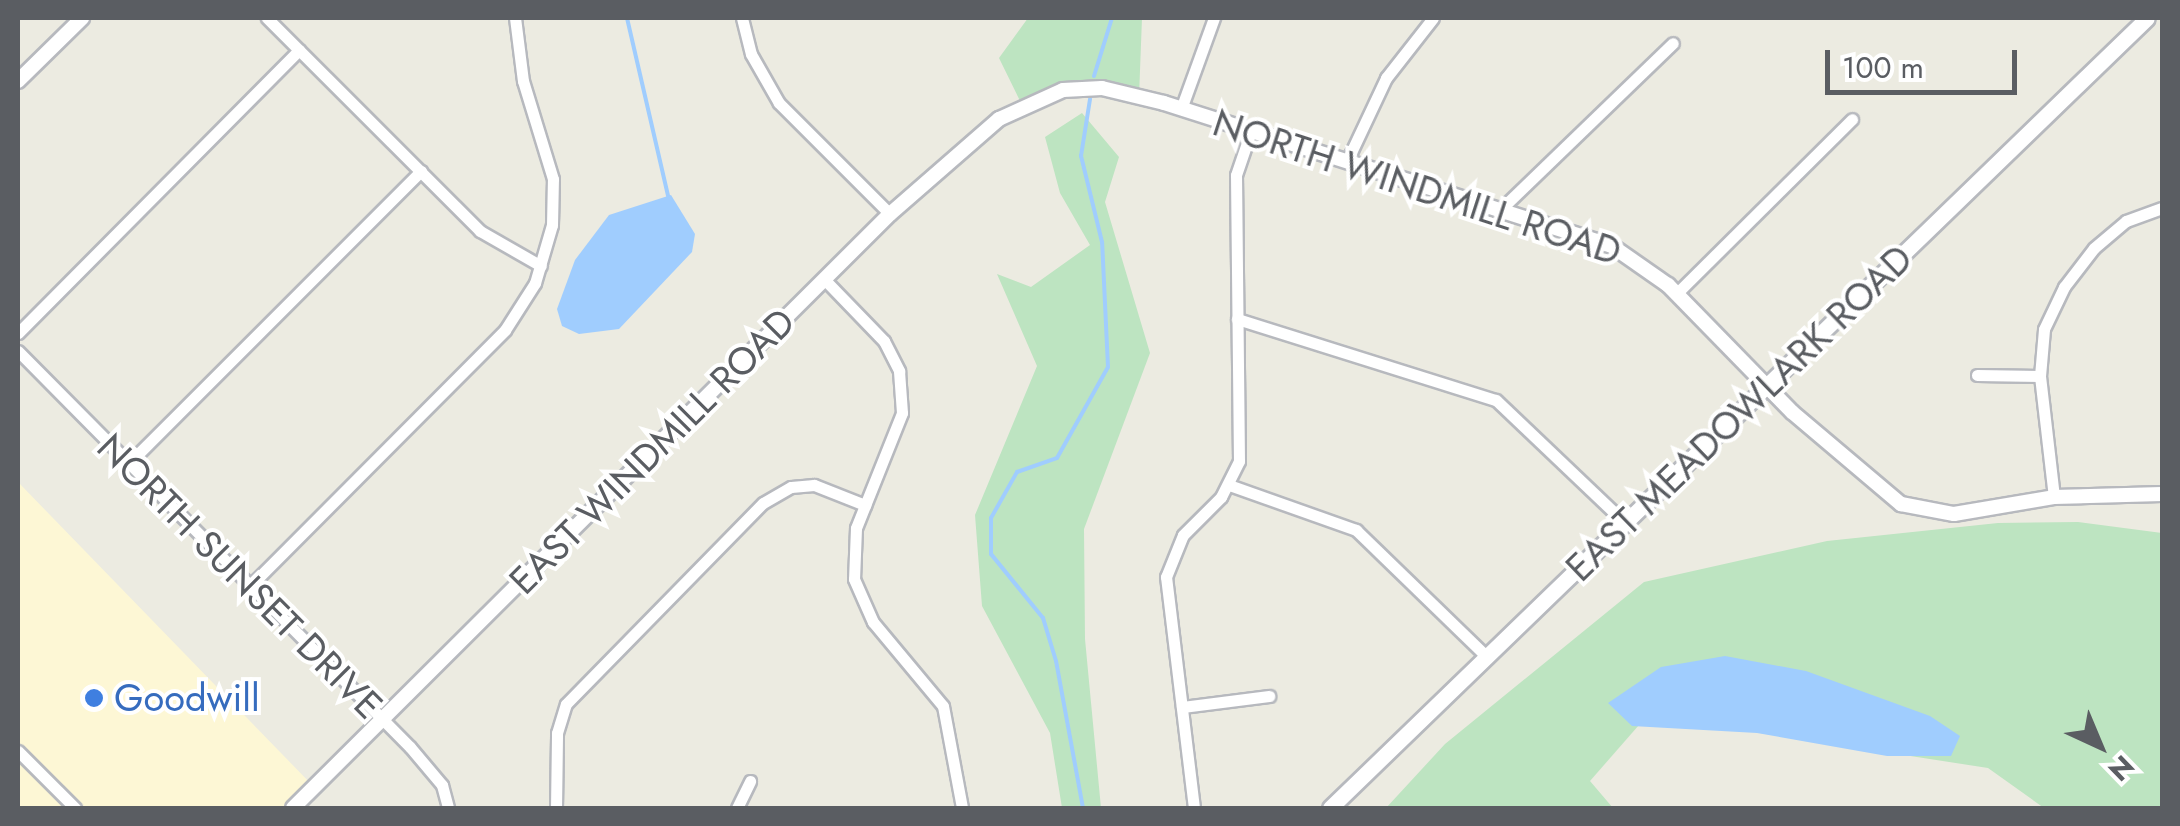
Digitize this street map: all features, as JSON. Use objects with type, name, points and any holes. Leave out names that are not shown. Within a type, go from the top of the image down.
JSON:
[{"type":"main road","name":"EAST MEADOWLARK ROAD","points":[[1330,808],[2147,18]]},
{"type":"street","points":[[18,82],[82,18]]},
{"type":"street","points":[[267,18],[480,231],[541,266]]},
{"type":"street","points":[[251,585],[503,332],[541,266],[552,224],[553,179],[523,80],[515,18]]},
{"type":"street","points":[[742,18],[751,54],[779,102],[890,214]]},
{"type":"street","points":[[1182,109],[1214,18]]},
{"type":"street","points":[[1347,161],[1386,78],[1433,18]]},
{"type":"street","points":[[1500,210],[1672,43]]},
{"type":"street","points":[[18,333],[299,50]]},
{"type":"street","name":"NORTH WINDMILL ROAD","points":[[1022,105],[1064,90],[1102,88],[1251,130],[1612,246],[1676,294],[1767,386],[1901,504],[1954,514],[2054,498],[2162,494]]},
{"type":"street","name":"EAST WINDMILL ROAD","points":[[293,808],[890,214],[975,136],[1022,105]]},
{"type":"street","points":[[1676,294],[1852,119]]},
{"type":"street","points":[[1194,808],[1166,586],[1169,564],[1183,535],[1229,486],[1240,452],[1236,175],[1251,130]]},
{"type":"street","points":[[128,463],[420,171]]},
{"type":"street","points":[[2054,498],[2040,376],[2044,330],[2078,268],[2118,227],[2162,208]]},
{"type":"street","points":[[825,280],[884,341],[902,382],[900,423],[852,548],[858,593],[942,706],[962,808]]},
{"type":"street","points":[[1238,319],[1496,400],[1625,523]]},
{"type":"street","name":"NORTH SUNSET DRIVE","points":[[18,352],[382,720],[442,785],[448,808]]},
{"type":"street","points":[[1977,376],[2040,376]]},
{"type":"street","points":[[556,808],[557,733],[566,704],[763,503],[791,488],[814,486],[866,505]]},
{"type":"street","points":[[1229,486],[1356,530],[1487,657]]},
{"type":"street","points":[[1182,706],[1269,696]]},
{"type":"street","points":[[19,755],[75,808]]},
{"type":"street","points":[[737,808],[750,781]]},
{"type":"shaded area","points":[[18,482],[314,787],[292,808],[18,808]]},
{"type":"green space","points":[[1028,18],[1142,18],[1139,97],[1102,88],[1022,105],[999,58]]},
{"type":"green space","points":[[1082,113],[1119,157],[1105,202],[1150,353],[1084,529],[1085,639],[1101,808],[1062,808],[1050,733],[982,606],[975,515],[1037,366],[997,274],[1031,287],[1090,245],[1060,193],[1045,137]]},
{"type":"green space","points":[[2078,522],[2162,533],[2162,808],[2044,808],[1988,768],[1716,726],[1639,725],[1590,781],[1613,808],[1386,808],[1445,744],[1644,582],[1827,541],[1998,523]]},
{"type":"water","points":[[671,195],[695,234],[692,252],[619,329],[579,334],[562,326],[557,309],[575,260],[609,215]]},
{"type":"water","points":[[1725,656],[1806,671],[1930,716],[1960,736],[1951,756],[1887,756],[1757,733],[1632,726],[1608,703],[1661,667]]},
{"type":"waterway","points":[[627,18],[668,196]]},
{"type":"waterway","points":[[1094,76],[1112,18]]},
{"type":"waterway","points":[[1083,808],[1056,661],[1043,618],[991,554],[991,518],[1017,472],[1057,458],[1108,367],[1102,242],[1081,156],[1090,99]]},
{"type":"place","name":"Goodwill","points":[[94,698]]}]
